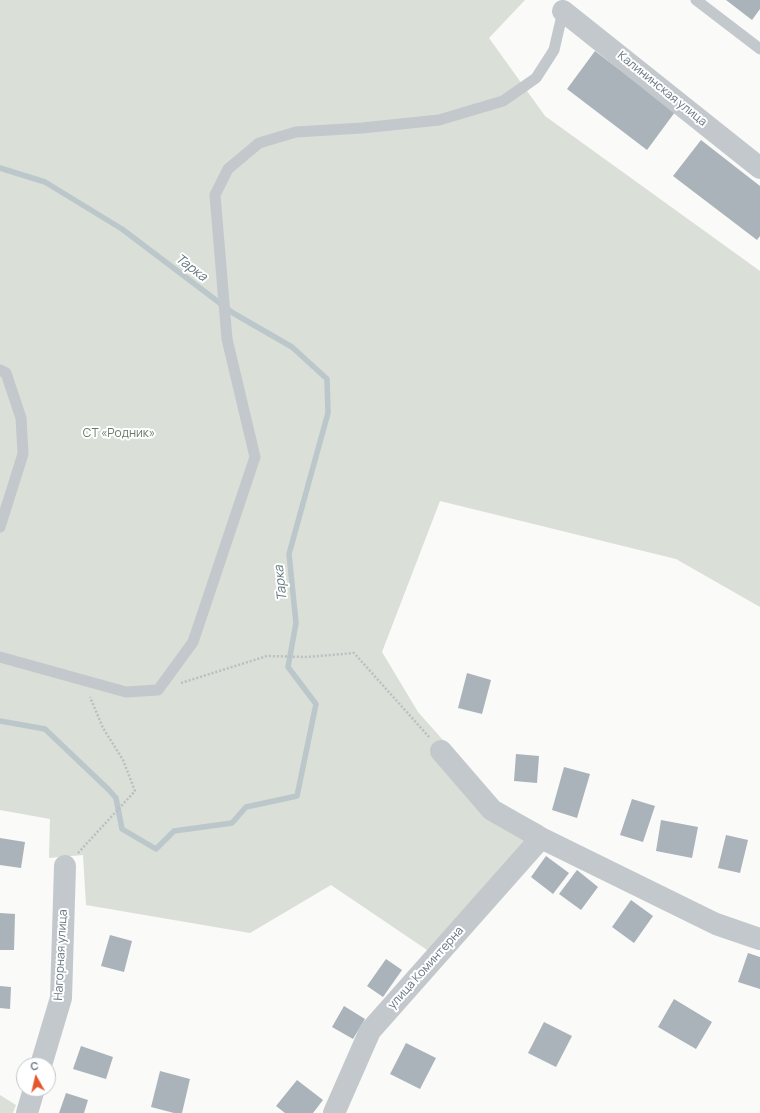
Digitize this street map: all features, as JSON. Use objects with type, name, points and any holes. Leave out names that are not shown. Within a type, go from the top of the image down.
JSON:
[{"type":"street","name":"Калининская улица","points":[[562,4],[760,168]]},
{"type":"street","points":[[441,751],[492,810],[541,838],[716,924],[760,939]]},
{"type":"street","name":"улица Коминтерна","points":[[334,1113],[370,1031],[541,838]]},
{"type":"street","name":"Нагорная улица","points":[[43,1057],[61,998],[66,866]]},
{"type":"street","points":[[27,1113],[32,1097]]},
{"type":"lane","points":[[696,0],[760,49]]},
{"type":"lane","points":[[0,657],[126,692],[158,690],[193,642],[255,457],[227,339],[215,195],[228,169],[259,143],[296,132],[362,128],[439,120],[504,101],[536,78],[554,50],[562,4]]},
{"type":"lane","points":[[0,370],[6,374],[21,418],[23,454],[0,527]]},
{"type":"path","points":[[158,690],[267,656],[307,657],[354,653],[441,751]]},
{"type":"path","points":[[83,681],[103,728],[123,760],[135,791],[91,840]]},
{"type":"green space","name":"СТ «Родник»","points":[[0,0],[525,0],[489,38],[545,116],[760,271],[760,607],[676,559],[440,501],[382,652],[418,712],[498,802],[543,826],[430,952],[331,885],[250,933],[86,905],[83,855],[49,858],[50,819],[0,810]]},
{"type":"green space","points":[[0,1095],[16,1105],[13,1113],[0,1113]]},
{"type":"building","points":[[726,0],[760,0],[760,9],[752,20]]},
{"type":"building","points":[[595,51],[675,112],[647,150],[567,89]]},
{"type":"building","points":[[701,140],[760,186],[760,236],[757,240],[673,176]]},
{"type":"building","points":[[467,673],[491,680],[482,714],[458,708]]},
{"type":"building","points":[[516,754],[539,756],[537,783],[514,781]]},
{"type":"building","points":[[564,767],[590,774],[577,818],[552,810]]},
{"type":"building","points":[[632,799],[655,806],[643,842],[620,835]]},
{"type":"building","points":[[661,820],[698,827],[692,858],[656,851]]},
{"type":"building","points":[[726,835],[748,840],[740,873],[718,868]]},
{"type":"building","points":[[0,838],[25,842],[21,868],[0,865]]},
{"type":"building","points":[[546,856],[569,873],[553,894],[531,877]]},
{"type":"building","points":[[577,870],[598,887],[581,910],[559,894]]},
{"type":"building","points":[[631,900],[653,916],[634,943],[612,927]]},
{"type":"building","points":[[0,913],[15,914],[14,950],[0,950]]},
{"type":"building","points":[[110,935],[132,941],[124,972],[101,966]]},
{"type":"building","points":[[748,953],[760,957],[760,989],[738,982]]},
{"type":"building","points":[[386,959],[402,970],[383,997],[367,986]]},
{"type":"building","points":[[0,986],[11,987],[10,1009],[0,1008]]},
{"type":"building","points":[[674,999],[712,1022],[696,1049],[658,1027]]},
{"type":"building","points":[[344,1006],[365,1019],[353,1039],[332,1027]]},
{"type":"building","points":[[544,1022],[572,1036],[556,1067],[528,1053]]},
{"type":"building","points":[[406,1043],[436,1058],[420,1089],[390,1074]]},
{"type":"building","points":[[81,1046],[113,1057],[106,1079],[73,1069]]},
{"type":"building","points":[[160,1071],[190,1079],[182,1113],[174,1113],[151,1107]]},
{"type":"building","points":[[297,1080],[323,1100],[313,1113],[285,1113],[276,1106]]},
{"type":"building","points":[[66,1093],[88,1100],[84,1113],[59,1113]]},
{"type":"waterway","name":"Тарка","points":[[0,168],[45,182],[122,229],[233,313],[292,347],[327,379],[328,413],[289,554],[296,623],[288,667],[316,704],[297,796],[246,807],[232,823],[174,831],[156,849],[122,829],[116,798],[45,729],[0,721]]}]
